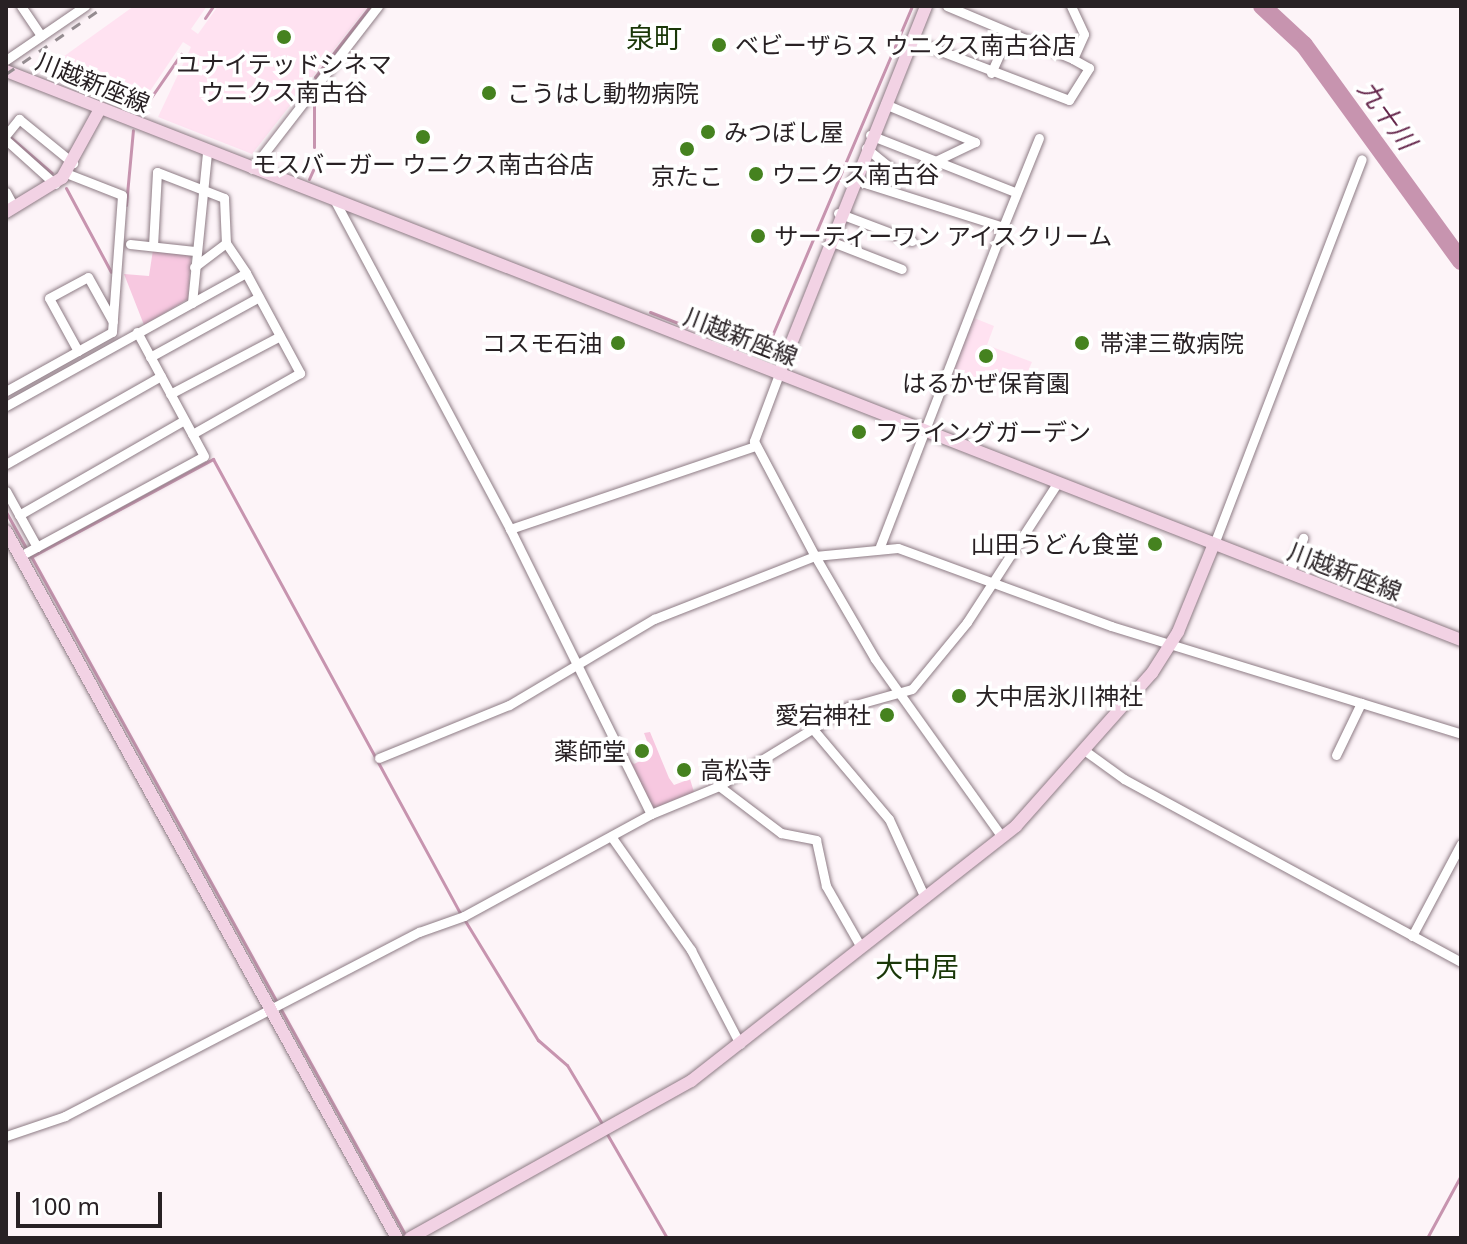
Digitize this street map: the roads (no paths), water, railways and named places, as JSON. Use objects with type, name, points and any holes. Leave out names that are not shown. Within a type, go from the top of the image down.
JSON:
[{"type":"street","points":[[21,6],[41,36]]},
{"type":"street","points":[[6,60],[85,6]]},
{"type":"street","points":[[252,169],[378,6]]},
{"type":"street","points":[[926,6],[838,213],[755,446],[815,556],[898,691],[1002,837]]},
{"type":"street","points":[[912,40],[991,73],[1069,100],[1089,68],[947,6]]},
{"type":"street","points":[[1071,6],[1084,34],[1073,59]]},
{"type":"street","points":[[991,73],[1009,33]]},
{"type":"street","name":"川越新座線","points":[[6,71],[1461,640]]},
{"type":"street","points":[[868,141],[902,177],[939,162],[975,142],[885,104]]},
{"type":"street","points":[[6,192],[10,210],[55,184],[70,168],[100,109]]},
{"type":"street","points":[[6,391],[112,332],[122,195],[70,168],[19,119],[6,138],[55,184]]},
{"type":"street","points":[[879,549],[1015,192],[1039,138]]},
{"type":"street","points":[[868,141],[939,162],[1015,192]]},
{"type":"street","points":[[192,303],[207,152]]},
{"type":"street","points":[[410,1238],[671,1094],[740,1044],[1002,837],[1084,750],[1171,644],[1214,544],[1362,159]]},
{"type":"street","points":[[153,246],[157,172],[229,200],[226,243],[246,273],[300,373],[192,434]]},
{"type":"street","points":[[852,179],[1003,227]]},
{"type":"street","points":[[335,201],[510,529],[651,814]]},
{"type":"street","points":[[838,213],[912,241]]},
{"type":"street","points":[[830,241],[902,269]]},
{"type":"street","points":[[194,267],[226,243]]},
{"type":"street","points":[[130,244],[195,251]]},
{"type":"street","points":[[6,406],[246,273]]},
{"type":"street","points":[[78,351],[49,298],[88,277],[113,323]]},
{"type":"street","points":[[150,357],[259,297]]},
{"type":"street","points":[[20,556],[204,456],[137,332]]},
{"type":"street","points":[[170,394],[280,336]]},
{"type":"street","points":[[6,464],[161,376]]},
{"type":"street","points":[[19,515],[184,420]]},
{"type":"street","points":[[510,529],[755,446]]},
{"type":"street","points":[[6,1136],[65,1116],[270,1009],[613,839],[651,814],[719,786],[812,728],[928,676],[994,583],[1058,482]]},
{"type":"street","points":[[6,491],[37,547]]},
{"type":"street","points":[[6,531],[397,1238]]},
{"type":"street","points":[[1289,573],[1303,538]]},
{"type":"street","points":[[379,758],[509,705],[576,662],[654,619],[815,556],[898,548],[1171,644],[1461,734]]},
{"type":"street","points":[[1336,755],[1361,703]]},
{"type":"street","points":[[812,728],[889,819],[925,898]]},
{"type":"street","points":[[1084,750],[1124,779],[1461,962]]},
{"type":"street","points":[[719,786],[781,833],[816,840],[826,886],[861,947]]},
{"type":"street","points":[[613,839],[691,950],[740,1044]]},
{"type":"street","points":[[1412,936],[1461,844]]},
{"type":"waterway","points":[[205,18],[213,6]]},
{"type":"waterway","points":[[315,77],[370,6]]},
{"type":"waterway","points":[[650,312],[754,353],[766,350],[912,6]]},
{"type":"waterway","name":"九十川","points":[[1262,6],[1304,45],[1461,261]]},
{"type":"waterway","points":[[143,109],[181,54]]},
{"type":"waterway","points":[[314,95],[314,147]]},
{"type":"waterway","points":[[126,205],[133,130]]},
{"type":"waterway","points":[[10,137],[52,173]]},
{"type":"waterway","points":[[309,179],[313,170]]},
{"type":"waterway","points":[[66,188],[111,272]]},
{"type":"waterway","points":[[31,557],[213,459],[460,913]]},
{"type":"waterway","points":[[6,512],[26,548]]},
{"type":"waterway","points":[[32,558],[407,1238]]},
{"type":"waterway","points":[[464,919],[538,1040],[567,1065],[604,1127]]},
{"type":"waterway","points":[[607,1134],[667,1238]]},
{"type":"waterway","points":[[1427,1238],[1461,1175]]},
{"type":"railway","points":[[6,74],[105,6]]},
{"type":"place","name":"ユナイテッドシネマ ウニクス南古谷","points":[[284,37]]},
{"type":"place","name":"ベビーザらス ウニクス南古谷店","points":[[719,45]]},
{"type":"place","name":"こうはし動物病院","points":[[489,93]]},
{"type":"place","name":"みつぼし屋","points":[[708,132]]},
{"type":"place","name":"モスバーガー ウニクス南古谷店","points":[[423,137]]},
{"type":"place","name":"京たこ","points":[[687,149]]},
{"type":"place","name":"ウニクス南古谷","points":[[756,174]]},
{"type":"place","name":"サーティーワン アイスクリーム","points":[[758,236]]},
{"type":"place","name":"コスモ石油","points":[[618,343]]},
{"type":"place","name":"帯津三敬病院","points":[[1082,343]]},
{"type":"place","name":"はるかぜ保育園","points":[[986,356]]},
{"type":"place","name":"フライングガーデン","points":[[859,432]]},
{"type":"place","name":"山田うどん食堂","points":[[1155,544]]},
{"type":"place","name":"大中居氷川神社","points":[[959,696]]},
{"type":"place","name":"愛宕神社","points":[[887,715]]},
{"type":"place","name":"薬師堂","points":[[642,751]]},
{"type":"place","name":"高松寺","points":[[684,770]]},
{"type":"district","name":"泉町","points":[[654,37]]},
{"type":"district","name":"大中居","points":[[917,966]]}]
